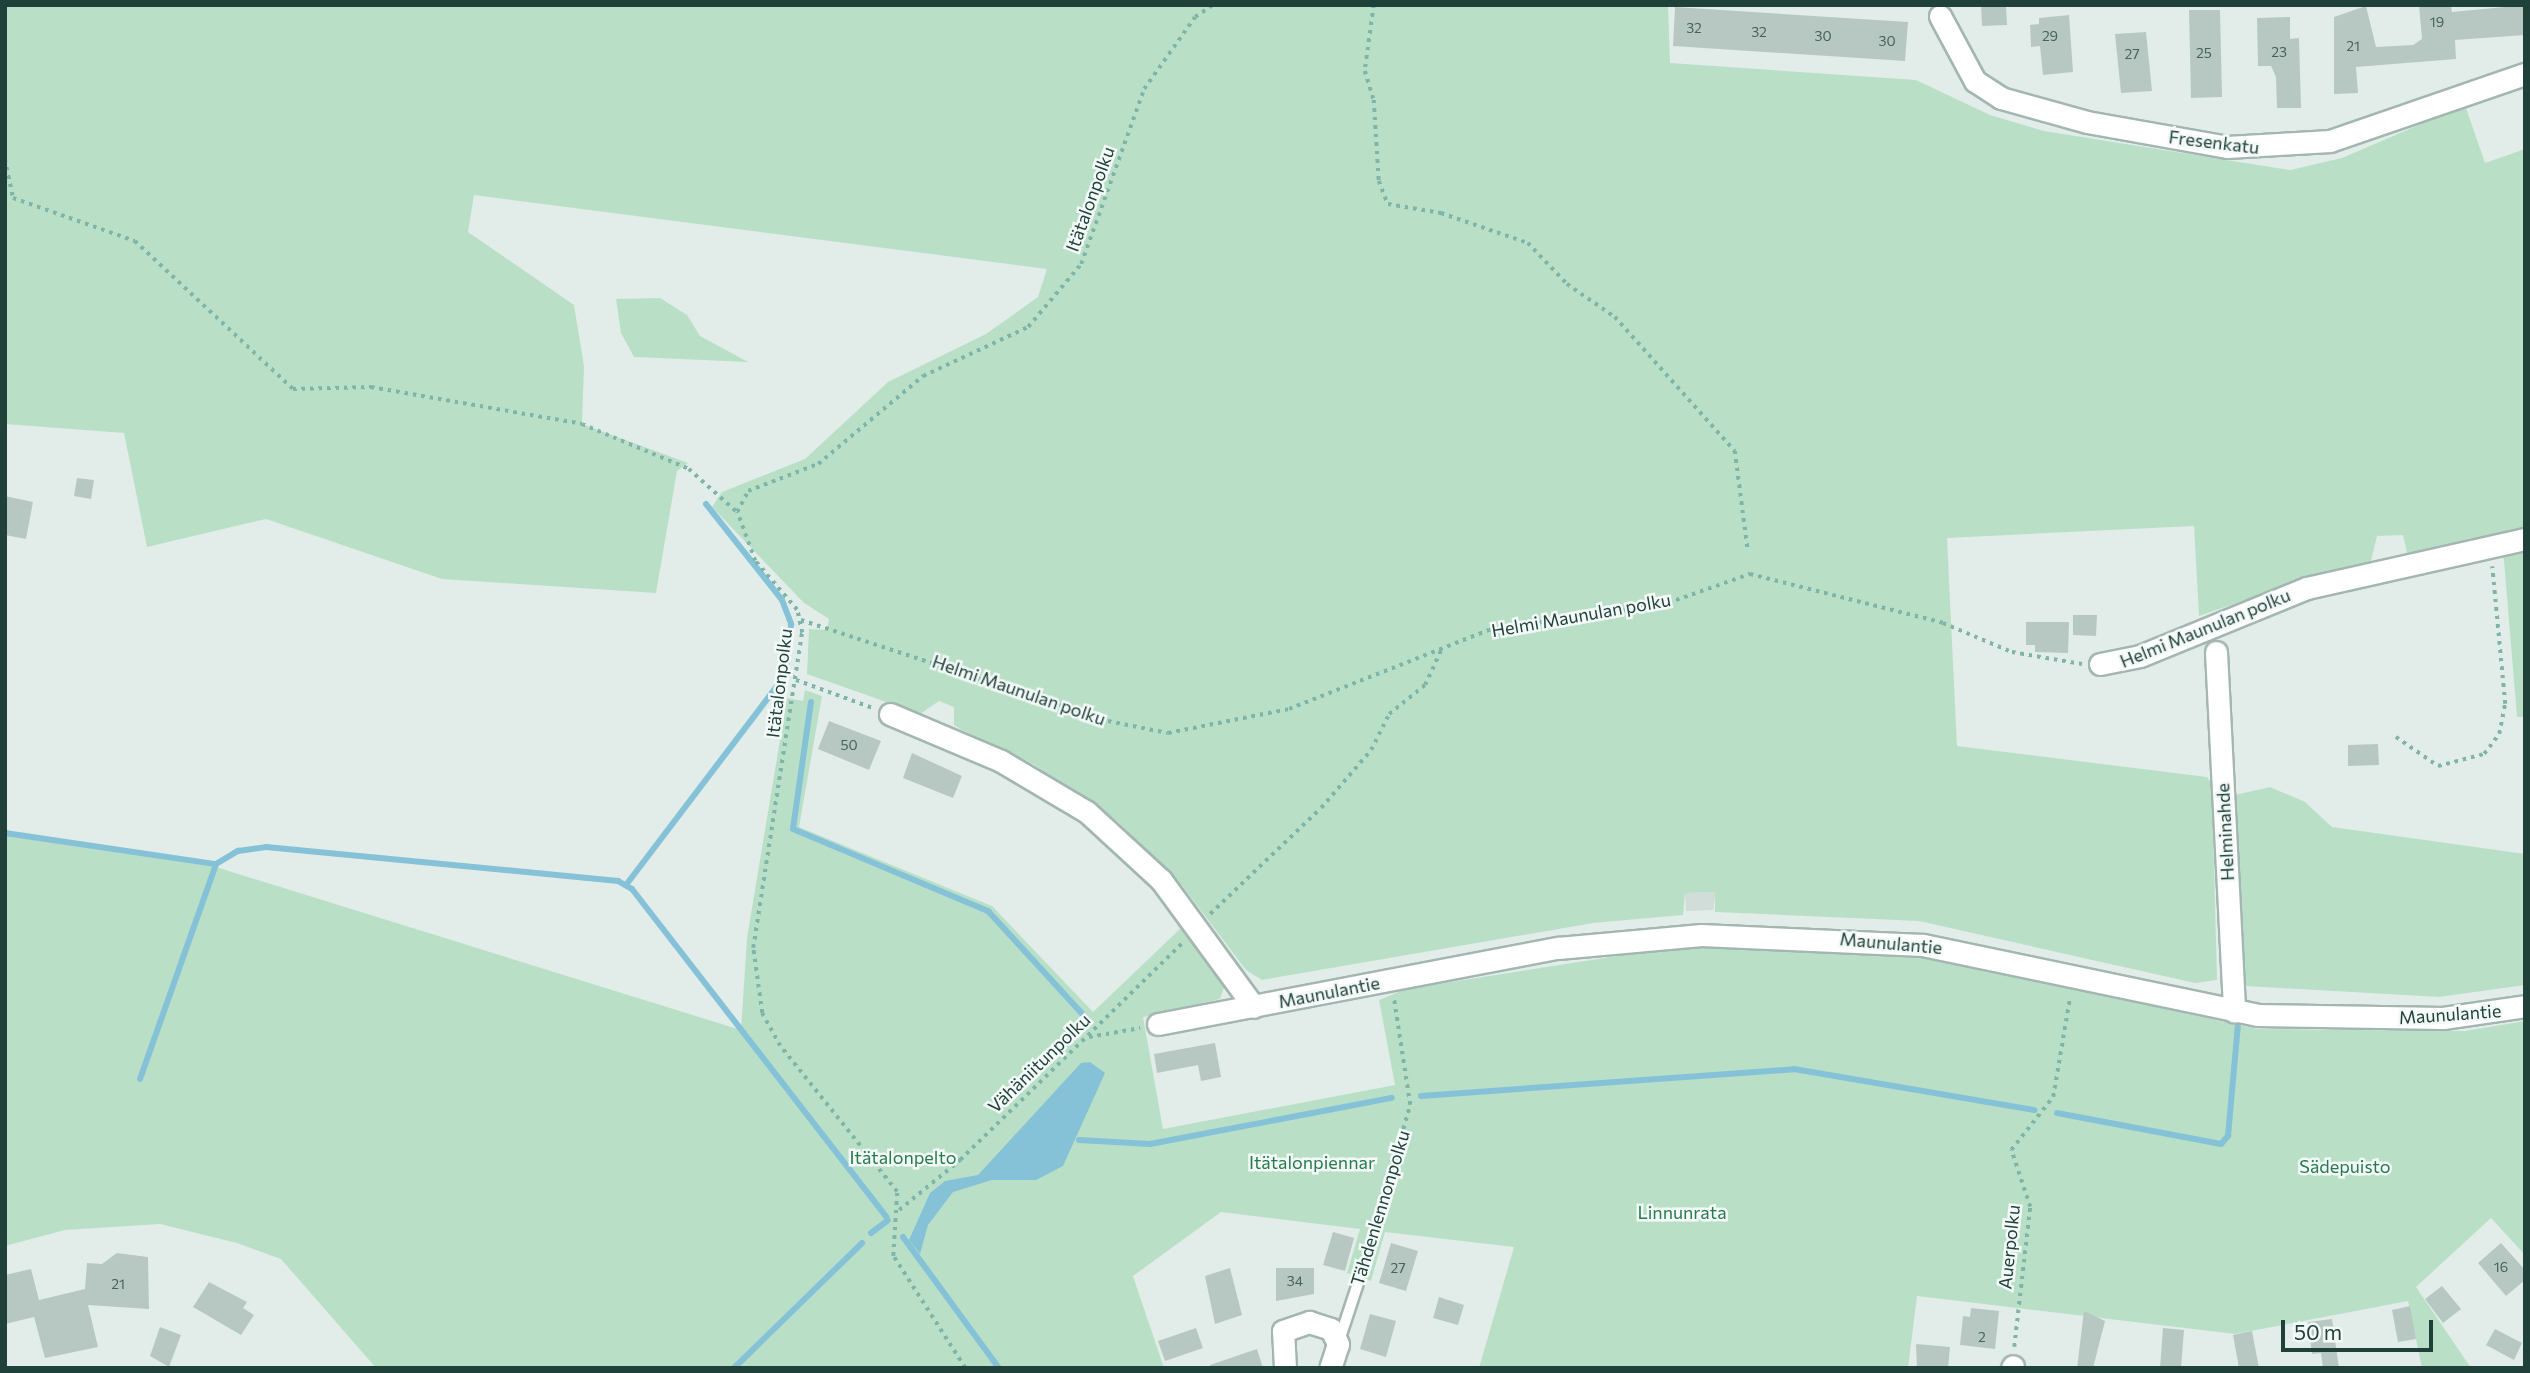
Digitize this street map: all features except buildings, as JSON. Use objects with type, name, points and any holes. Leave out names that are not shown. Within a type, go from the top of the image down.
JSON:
[{"type":"street","name":"Fresenkatu","points":[[1940,16],[1975,81],[2001,98],[2087,122],[2227,147],[2330,141],[2525,74]]},
{"type":"street","name":"Helmi Maunulan polku","points":[[2100,664],[2140,656],[2307,588],[2503,548],[2525,539]]},
{"type":"street","name":"Helminahde","points":[[2216,652],[2234,1012]]},
{"type":"street","name":"Maunulantie","points":[[890,714],[1001,761],[1087,812],[1161,880],[1254,1007]]},
{"type":"street","name":"Maunulantie","points":[[1158,1024],[1558,948],[1731,935],[1872,939],[1965,951],[2234,1012],[2443,1018],[2525,1006]]},
{"type":"street","points":[[1285,1368],[1280,1343],[1292,1325],[1323,1323],[1338,1344],[1330,1368]]},
{"type":"lane","name":"Tähdenlennonpolku","points":[[1338,1344],[1359,1280]]},
{"type":"path","name":"Itätalonpolku","points":[[899,1210],[890,1182],[780,1046],[753,979],[796,680],[801,620],[755,561],[737,512],[748,491],[818,464],[923,376],[1028,327],[1081,264],[1144,89],[1195,17],[1213,5]]},
{"type":"path","points":[[1374,5],[1366,71],[1376,111],[1379,181],[1388,204],[1441,213],[1528,243],[1567,285],[1615,317],[1735,451],[1748,551]]},
{"type":"path","points":[[5,159],[13,198],[135,241],[293,388],[371,387],[582,424],[690,468],[737,512]]},
{"type":"path","points":[[2396,737],[2438,766],[2484,754],[2499,734],[2505,704],[2493,563],[2503,548]]},
{"type":"path","name":"Helmi Maunulan polku","points":[[801,620],[1108,721],[1168,733],[1289,709],[1442,648],[1508,626],[1668,603],[1750,574],[1943,623],[2012,652],[2100,664]]},
{"type":"path","points":[[1204,920],[1321,808],[1371,750],[1389,714],[1425,685],[1442,648]]},
{"type":"path","points":[[796,680],[890,714]]},
{"type":"path","name":"Vähäniitunpolku","points":[[899,1210],[1087,1037],[1186,940]]},
{"type":"path","name":"Auerpolku","points":[[2012,1367],[2030,1207],[2011,1150],[2053,1097],[2073,984]]},
{"type":"path","name":"Tähdenlennonpolku","points":[[1359,1280],[1410,1105],[1392,988]]},
{"type":"path","points":[[1087,1037],[1158,1024]]},
{"type":"path","points":[[899,1210],[891,1235],[893,1256],[965,1368]]},
{"type":"shaded area","points":[[1716,892],[1713,910],[1686,911],[1685,893]]},
{"type":"green space","points":[[5,5],[1668,5],[1670,63],[1916,80],[1990,115],[2044,131],[2290,170],[2342,158],[2465,105],[2485,163],[2525,149],[2525,717],[2517,717],[2503,549],[2409,562],[2403,535],[2377,536],[2370,565],[2326,572],[2199,616],[2194,526],[1947,538],[1957,746],[2207,777],[2212,784],[2217,980],[2195,983],[1919,921],[1715,912],[1715,892],[1685,893],[1683,915],[1593,923],[1262,980],[1246,970],[1183,887],[1117,821],[1033,764],[954,725],[954,707],[939,701],[920,714],[807,674],[809,629],[827,630],[829,619],[804,603],[712,507],[722,492],[805,459],[888,382],[986,334],[1038,297],[1047,269],[474,195],[468,232],[574,305],[584,366],[582,424],[688,463],[677,471],[656,593],[442,579],[266,519],[147,547],[124,433],[5,424]]},
{"type":"green space","points":[[660,298],[687,315],[700,336],[748,362],[634,357],[621,333],[616,299]]},
{"type":"green space","points":[[805,690],[822,696],[799,827],[992,906],[1093,1012],[1181,928],[1194,938],[1225,985],[1220,999],[1143,1017],[1163,1129],[1395,1085],[1379,1000],[1406,989],[1675,947],[1923,955],[2257,1029],[2465,1031],[2525,1021],[2525,1255],[2491,1218],[2416,1287],[2471,1368],[2422,1368],[2408,1301],[2235,1334],[1917,1296],[1908,1368],[1479,1368],[1514,1247],[1385,1232],[1371,1281],[1347,1273],[1360,1229],[1221,1212],[1133,1276],[1164,1368],[376,1368],[281,1259],[237,1243],[160,1224],[65,1230],[5,1246],[5,833],[216,867],[741,1030],[747,938],[787,698],[803,701]]},
{"type":"green space","points":[[2270,787],[2305,802],[2332,827],[2525,854],[2525,985],[2439,997],[2245,986],[2235,795]]},
{"type":"water","points":[[1090,1062],[1105,1073],[1063,1166],[1036,1180],[992,1180],[953,1192],[928,1225],[920,1254],[909,1240],[930,1193],[945,1181],[978,1175],[1081,1063]]},
{"type":"waterway","points":[[706,504],[782,600],[791,624],[787,663]]},
{"type":"waterway","points":[[626,885],[780,682]]},
{"type":"waterway","points":[[811,702],[793,829],[988,911],[1088,1020]]},
{"type":"waterway","points":[[5,833],[216,864],[238,851],[266,847],[618,881],[632,889],[886,1217]]},
{"type":"waterway","points":[[140,1079],[216,864]]},
{"type":"waterway","points":[[2057,1113],[2221,1144],[2228,1136],[2238,1024]]},
{"type":"waterway","points":[[1421,1096],[1794,1069],[2035,1110]]},
{"type":"waterway","points":[[1079,1140],[1150,1144],[1392,1098]]},
{"type":"waterway","points":[[871,1233],[888,1220]]},
{"type":"waterway","points":[[903,1237],[999,1368]]},
{"type":"waterway","points":[[734,1368],[862,1243]]},
{"type":"park label","name":"Itätalonpelto","points":[[903,1157]]},
{"type":"park label","name":"Itätalonpiennar","points":[[1312,1162]]},
{"type":"park label","name":"Sädepuisto","points":[[2345,1166]]},
{"type":"park label","name":"Linnunrata","points":[[1682,1212]]}]
